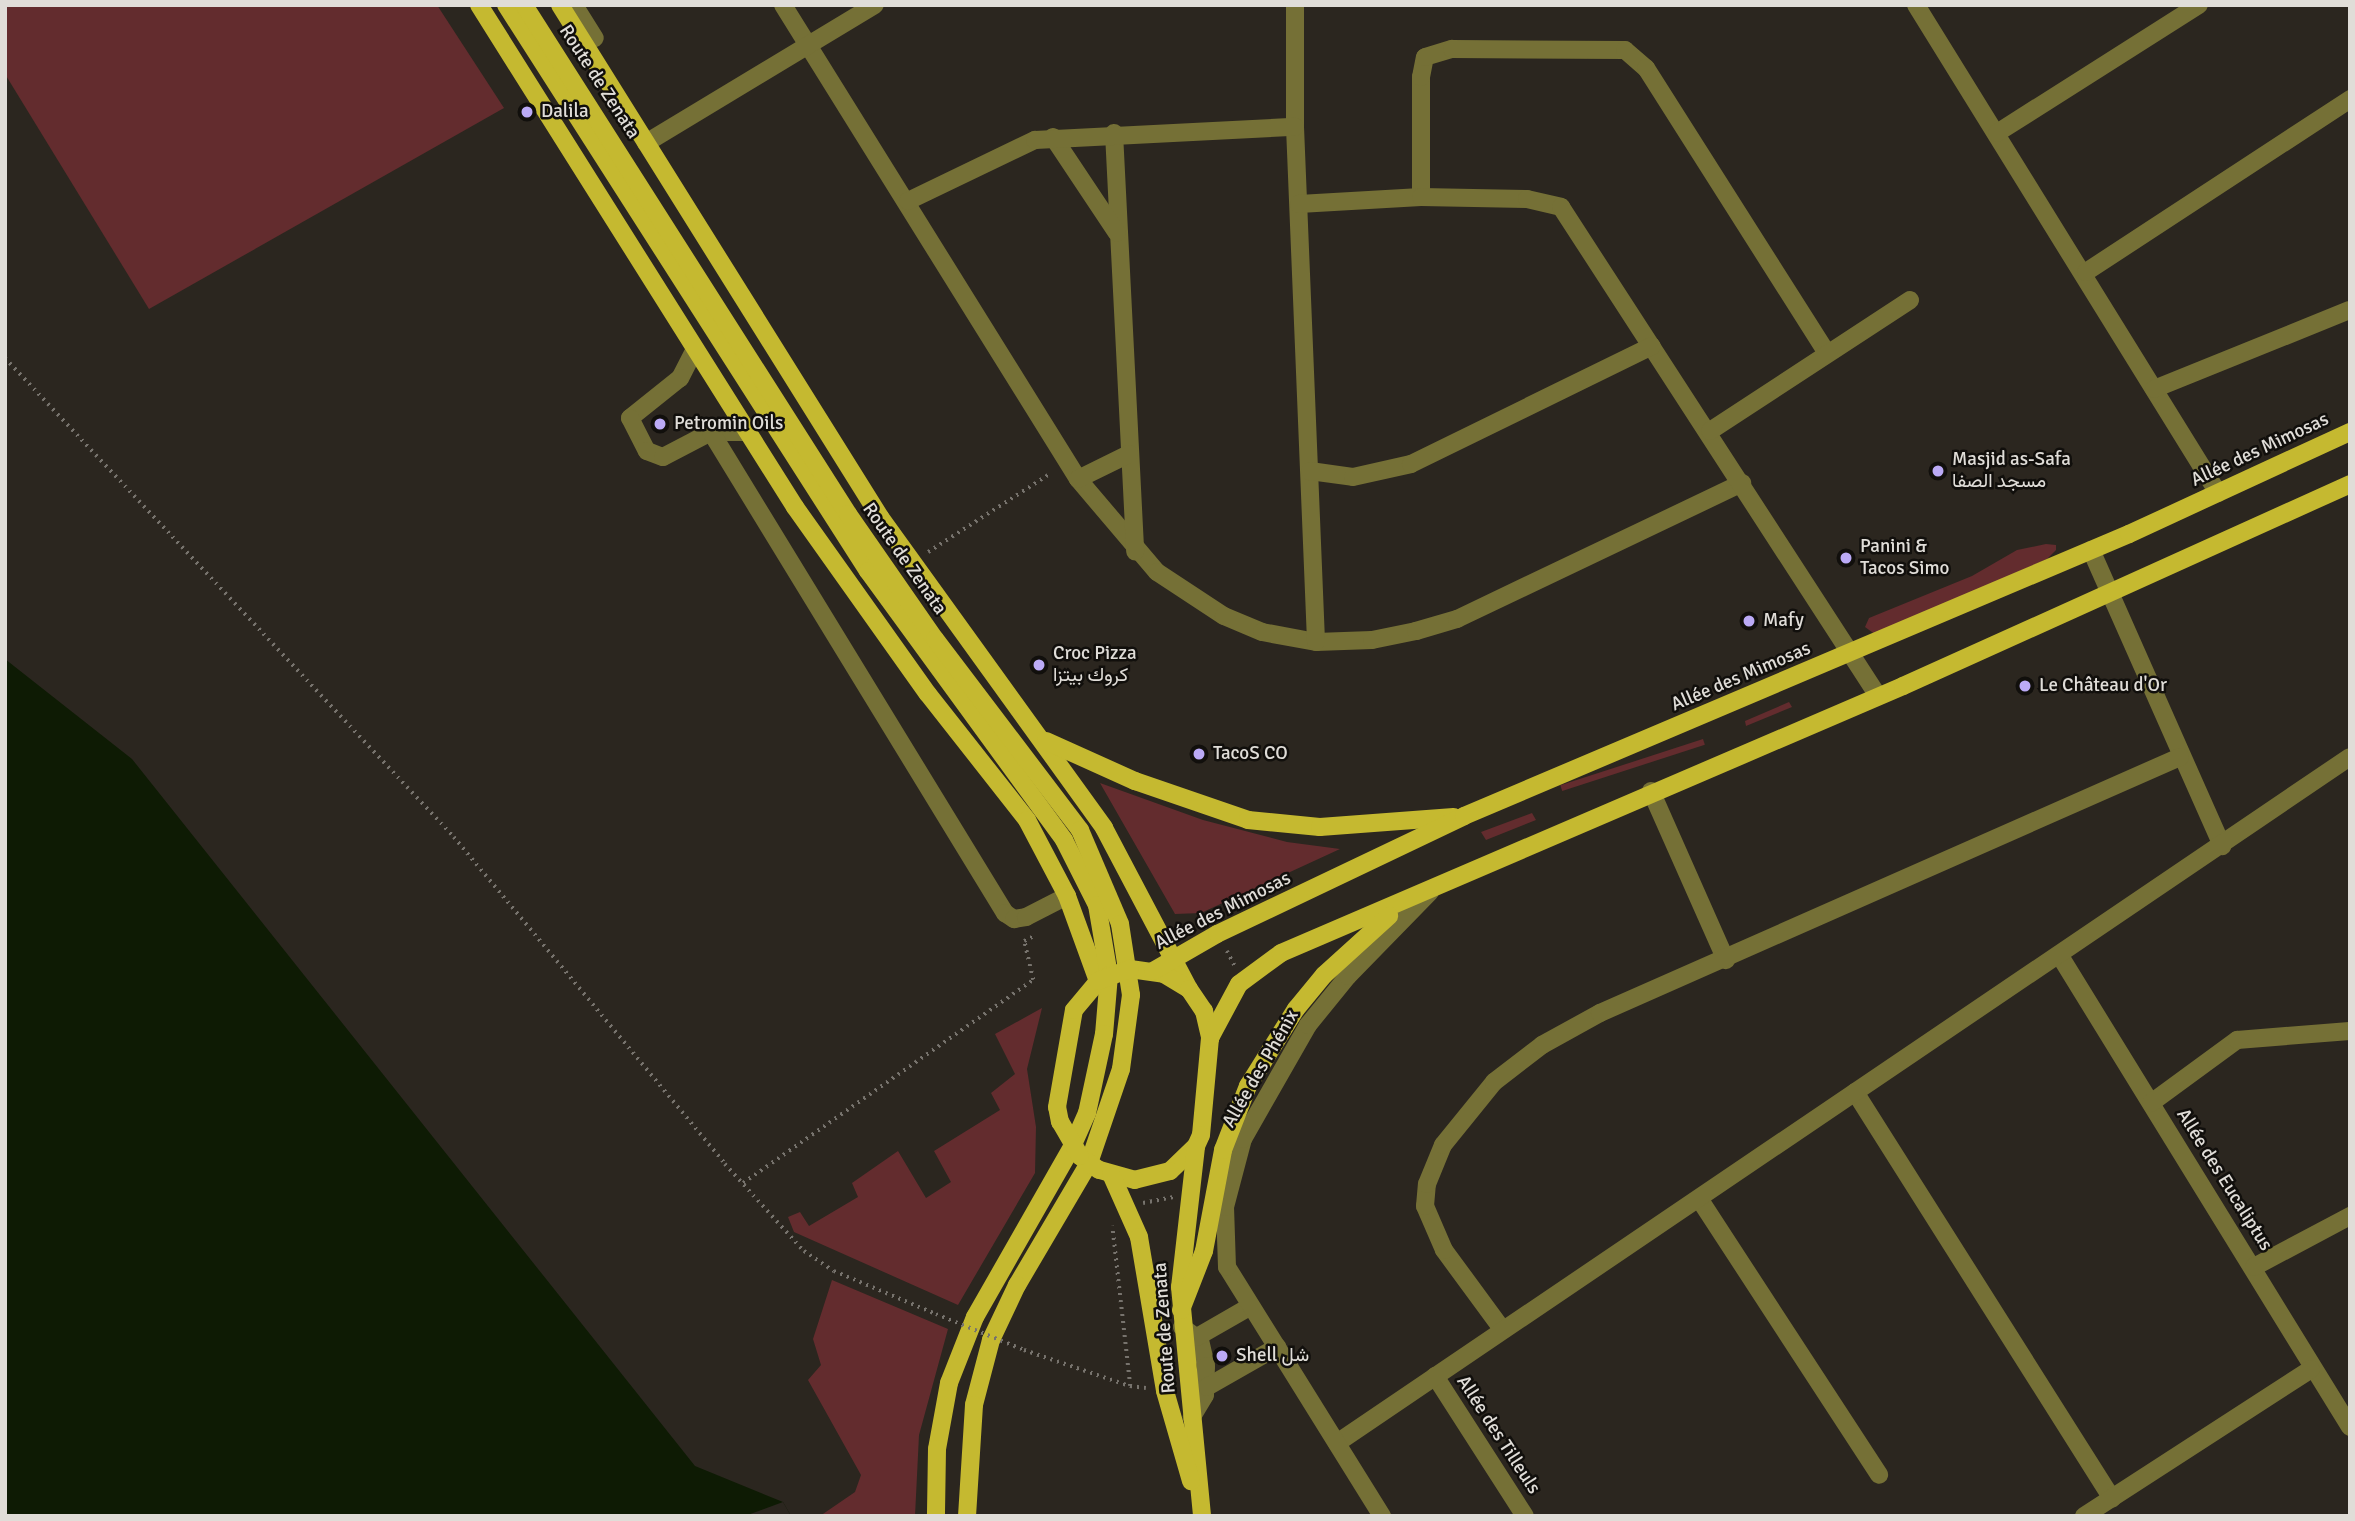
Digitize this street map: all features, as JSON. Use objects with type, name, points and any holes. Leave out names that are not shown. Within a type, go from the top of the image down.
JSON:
[{"type":"main road","name":"Route de Zenata","points":[[479,5],[748,432],[928,694],[1027,820],[1067,896],[1103,978]]},
{"type":"main road","name":"Route de Zenata","points":[[506,5],[868,571],[1064,840],[1097,905],[1103,978],[1101,1047],[1087,1113],[1072,1147],[975,1317],[949,1383],[937,1449],[936,1516]]},
{"type":"main road","name":"Route de Zenata","points":[[524,5],[848,514],[935,639],[1080,830],[1120,924],[1130,969],[1121,1069],[1089,1163],[1017,1285],[991,1340],[974,1405],[967,1516]]},
{"type":"main road","name":"Route de Zenata","points":[[560,5],[913,562],[1104,828],[1189,989],[1204,1011],[1210,1038],[1201,1135],[1196,1146],[1181,1255],[1201,1511]]},
{"type":"main road","name":"Allée des Mimosas","points":[[1153,971],[1217,934],[1464,816],[2091,550],[2350,432]]},
{"type":"main road","points":[[1210,1038],[1222,1009],[1243,980],[1281,953],[1430,892],[1651,791],[1878,696],[2350,484]]},
{"type":"main road","points":[[1042,740],[1135,781],[1248,820],[1320,827],[1464,816]]},
{"type":"main road","points":[[1187,1325],[1223,1150],[1248,1086],[1296,1009],[1324,975],[1406,902]]},
{"type":"main road","points":[[1189,989],[1153,971],[1130,969],[1103,978],[1074,1010],[1057,1107],[1072,1147],[1089,1163],[1111,1174],[1135,1180],[1159,1176],[1180,1164],[1196,1146]]},
{"type":"main road","name":"Route de Zenata","points":[[1111,1174],[1128,1206],[1144,1256],[1165,1391],[1201,1511]]},
{"type":"street","points":[[575,5],[595,38]]},
{"type":"street","points":[[783,5],[908,201],[1078,479],[1135,551],[1186,595],[1224,616],[1262,632],[1316,642],[1372,640],[1457,619],[1742,483]]},
{"type":"street","points":[[646,143],[875,5]]},
{"type":"street","points":[[1295,5],[1295,127],[1316,642]]},
{"type":"street","points":[[1916,5],[2085,272],[2218,492]]},
{"type":"street","points":[[1997,133],[2199,5]]},
{"type":"street","points":[[1421,197],[1421,77],[1425,57],[1452,49],[1625,50],[1646,68],[1828,353]]},
{"type":"street","points":[[2085,272],[2350,99]]},
{"type":"street","points":[[908,201],[1014,147],[1053,137],[1295,127]]},
{"type":"street","points":[[1114,133],[1135,551]]},
{"type":"street","points":[[1053,137],[1117,233]]},
{"type":"street","points":[[1299,204],[1421,197],[1527,198],[1561,207],[1710,431],[1878,696]]},
{"type":"street","points":[[1710,431],[1910,300]]},
{"type":"street","points":[[2154,389],[2350,310]]},
{"type":"street","points":[[1310,471],[1353,477],[1411,464],[1652,346]]},
{"type":"street","points":[[695,349],[680,379],[634,412],[630,422],[646,451],[658,457],[711,432],[748,432]]},
{"type":"street","points":[[711,432],[1006,913],[1014,919],[1026,917],[1067,896]]},
{"type":"street","points":[[1078,479],[1129,454]]},
{"type":"street","points":[[2091,550],[2180,757],[2222,846]]},
{"type":"street","points":[[1502,1329],[1444,1250],[1425,1206],[1427,1184],[1443,1145],[1494,1082],[1542,1045],[1600,1013],[1726,960],[2180,757]]},
{"type":"street","points":[[1337,1443],[1502,1329],[1700,1200],[2350,757]]},
{"type":"street","points":[[1651,791],[1726,960]]},
{"type":"street","name":"Allée des Phénix","points":[[1382,1516],[1227,1267],[1224,1242],[1225,1207],[1243,1139],[1308,1025],[1348,975],[1430,892]]},
{"type":"street","name":"Allée des Eucaliptus","points":[[2060,956],[2254,1267],[2311,1369],[2350,1427]]},
{"type":"street","points":[[2151,1103],[2237,1040],[2350,1031]]},
{"type":"street","points":[[1855,1092],[2112,1499]]},
{"type":"street","points":[[1700,1200],[1879,1475]]},
{"type":"street","points":[[2254,1267],[2350,1216]]},
{"type":"street","points":[[1207,1387],[1187,1325],[1251,1306]]},
{"type":"street","points":[[1192,1417],[1207,1387],[1277,1347]]},
{"type":"street","points":[[2084,1516],[2311,1369]]},
{"type":"street","name":"Allée des Tilleuls","points":[[1435,1376],[1525,1516]]},
{"type":"path","points":[[5,358],[454,837],[743,1183],[817,1262],[1024,1350],[1130,1386],[1111,1215],[1128,1206]]},
{"type":"path","points":[[913,562],[1068,463]]},
{"type":"path","points":[[743,1183],[1033,980],[1024,941],[1045,931]]},
{"type":"path","points":[[1217,934],[1243,980]]},
{"type":"shaded area","points":[[5,5],[437,5],[504,108],[149,309],[5,74]]},
{"type":"shaded area","points":[[2046,544],[2056,545],[2056,550],[2047,559],[1876,635],[1865,627],[1869,618],[1972,576],[2017,550]]},
{"type":"shaded area","points":[[5,659],[132,759],[695,1466],[783,1502],[791,1516],[5,1516]]},
{"type":"shaded area","points":[[1789,702],[1792,707],[1746,726],[1745,721]]},
{"type":"shaded area","points":[[1703,739],[1705,745],[1562,791],[1560,785]]},
{"type":"shaded area","points":[[1100,783],[1203,820],[1287,842],[1340,849],[1201,913],[1175,914]]},
{"type":"shaded area","points":[[1532,813],[1536,820],[1486,840],[1481,832]]},
{"type":"shaded area","points":[[1042,1008],[1027,1069],[1036,1127],[1035,1173],[958,1305],[794,1232],[788,1217],[800,1212],[809,1226],[858,1197],[852,1183],[898,1151],[926,1198],[951,1182],[934,1151],[1000,1110],[991,1093],[1015,1074],[995,1034]]},
{"type":"shaded area","points":[[832,1280],[948,1329],[919,1435],[915,1516],[820,1516],[855,1492],[861,1475],[808,1380],[821,1365],[813,1339]]},
{"type":"pier","points":[[783,1502],[791,1516],[745,1516]]},
{"type":"place","name":"Dalila","points":[[527,112]]},
{"type":"place","name":"Petromin Oils","points":[[660,424]]},
{"type":"place","name":"Masjid as-Safa مسجد الصفا","points":[[1938,471]]},
{"type":"place","name":"Panini & Tacos Simo","points":[[1846,558]]},
{"type":"place","name":"Mafy","points":[[1749,621]]},
{"type":"place","name":"Croc Pizza كروك بيتزا","points":[[1039,665]]},
{"type":"place","name":"Le Château d'Or","points":[[2025,686]]},
{"type":"place","name":"TacoS CO","points":[[1199,754]]},
{"type":"place","name":"Shell شل","points":[[1222,1356]]}]
